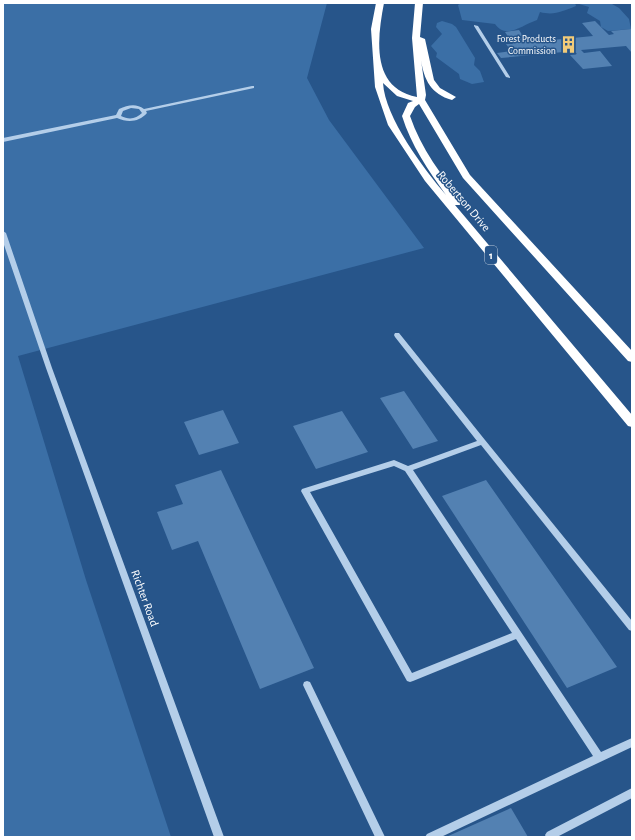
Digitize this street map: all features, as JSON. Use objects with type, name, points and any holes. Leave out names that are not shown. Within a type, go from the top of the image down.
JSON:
[{"type":"highway","name":"Robertson Drive","points":[[380,3],[375,28],[379,87],[392,125],[428,179],[632,423]]},
{"type":"highway","name":"Robertson Drive","points":[[419,3],[416,27],[416,56],[421,100],[466,176],[632,358]]},
{"type":"highway","points":[[416,27],[422,42],[429,76],[434,87],[438,91],[452,96]]},
{"type":"highway","points":[[378,71],[390,88],[398,94],[421,100]]},
{"type":"highway","points":[[421,100],[411,105],[406,116],[408,124],[431,165],[473,224],[487,249]]},
{"type":"lane","points":[[476,26],[508,77]]},
{"type":"lane","points":[[118,116],[118,113],[125,107],[137,106],[144,110],[252,87]]},
{"type":"lane","points":[[3,140],[118,116],[126,120],[132,120],[142,116],[145,113],[144,110]]},
{"type":"lane","name":"Richter Road","points":[[3,233],[49,368],[219,837]]},
{"type":"lane","points":[[397,335],[632,627]]},
{"type":"lane","points":[[408,469],[482,442]]},
{"type":"lane","points":[[518,635],[410,678],[305,491],[394,462],[408,469],[599,757]]},
{"type":"lane","points":[[307,685],[380,837]]},
{"type":"lane","points":[[430,837],[632,742]]},
{"type":"lane","points":[[552,837],[550,835],[632,793]]},
{"type":"shaded area","points":[[3,3],[327,3],[307,78],[329,120],[424,248],[18,356],[86,580],[171,837],[3,837]]},
{"type":"shaded area","points":[[461,3],[575,3],[576,6],[554,13],[540,12],[537,20],[514,30],[504,31],[499,29],[495,24],[462,20],[458,5]]},
{"type":"shaded area","points":[[576,3],[612,4],[619,8],[629,19],[631,29],[608,31],[601,27],[600,21],[587,13],[589,7]]},
{"type":"shaded area","points":[[442,21],[456,27],[475,58],[474,65],[480,71],[484,82],[472,84],[460,79],[459,74],[436,57],[437,53],[431,46],[442,34],[436,27],[437,23]]},
{"type":"building","name":"Forest Products Commission","points":[[595,21],[609,35],[614,34],[611,31],[631,29],[632,53],[626,46],[581,50],[584,53],[600,51],[612,66],[583,69],[570,55],[577,54],[574,51],[501,58],[497,53],[511,51],[506,44],[513,44],[505,32],[519,30],[524,38],[529,38],[532,42],[593,36],[582,23]]},
{"type":"building","points":[[404,391],[438,441],[413,449],[380,398]]},
{"type":"building","points":[[223,410],[239,443],[199,455],[184,422]]},
{"type":"building","points":[[342,411],[368,452],[316,469],[293,426]]},
{"type":"building","points":[[221,470],[314,668],[260,689],[198,541],[172,550],[157,512],[183,504],[175,485]]},
{"type":"building","points":[[486,480],[617,667],[567,688],[442,496]]},
{"type":"building","points":[[511,808],[528,837],[446,837]]},
{"type":"place","name":"Forest Products Commission","points":[[569,45]]}]
